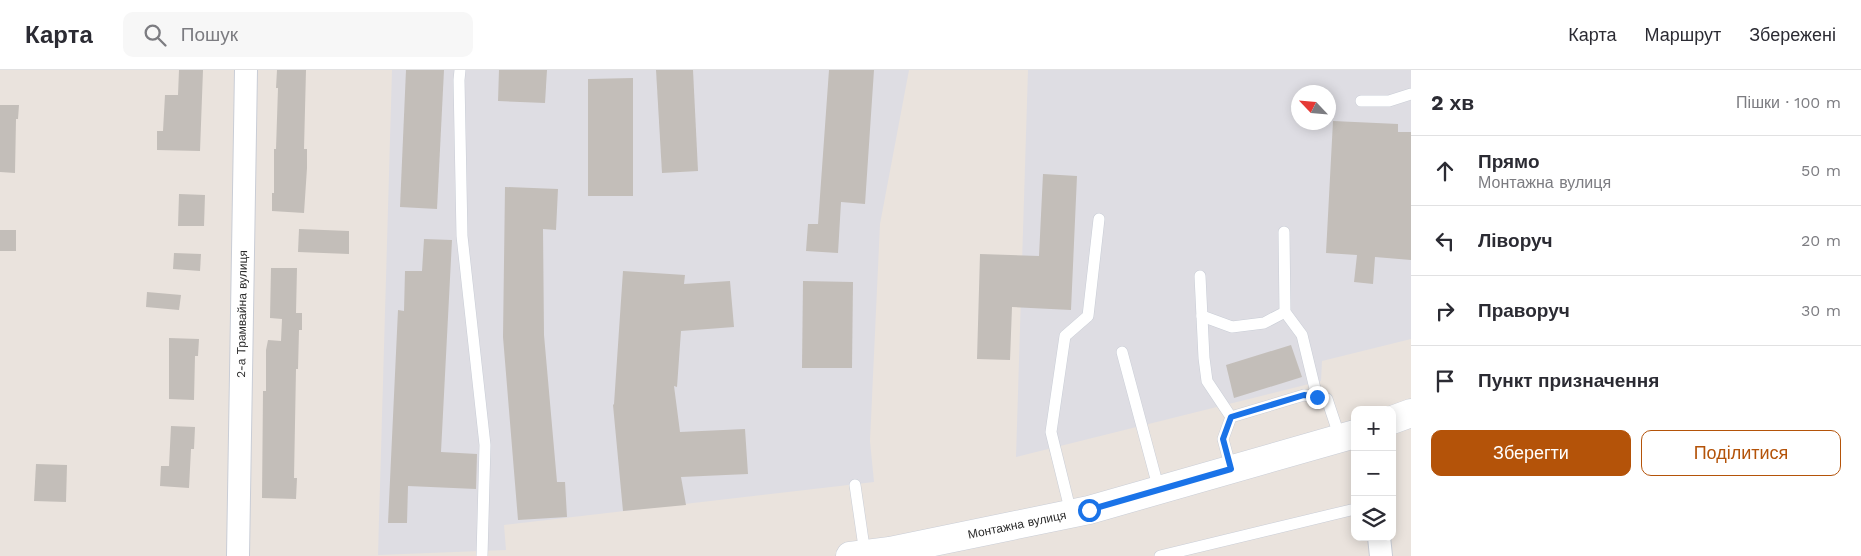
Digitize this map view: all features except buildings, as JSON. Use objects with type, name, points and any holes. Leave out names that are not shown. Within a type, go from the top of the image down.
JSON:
[{"type":"street","name":"2-а Трамвайна вулиця","points":[[238,556],[246,70]]},
{"type":"street","points":[[1396,419],[1411,413]]},
{"type":"street","name":"Монтажна вулиця","points":[[857,555],[890,551],[1071,513],[1347,436]]},
{"type":"street","points":[[1380,541],[1382,556]]},
{"type":"lane","points":[[460,70],[458,80],[462,236],[485,445],[482,556]]},
{"type":"lane","points":[[1361,101],[1389,101],[1411,94]]},
{"type":"lane","points":[[1071,513],[1051,432],[1065,336],[1088,316],[1099,219]]},
{"type":"lane","points":[[1284,232],[1285,312],[1302,335],[1317,397]]},
{"type":"lane","points":[[1200,276],[1207,381],[1231,417]]},
{"type":"lane","points":[[1202,316],[1232,327],[1264,323],[1285,312]]},
{"type":"lane","points":[[1122,352],[1159,490]]},
{"type":"lane","points":[[1231,417],[1304,395],[1317,397],[1327,399],[1347,436]]},
{"type":"lane","points":[[1231,417],[1223,439],[1231,469]]},
{"type":"lane","points":[[855,485],[857,555]]},
{"type":"lane","points":[[1160,556],[1351,510]]},
{"type":"shaded area","points":[[392,70],[909,70],[880,224],[870,441],[874,482],[504,525],[506,550],[378,555]]},
{"type":"shaded area","points":[[1028,70],[1411,70],[1411,339],[1322,361],[1321,381],[1016,457]]},
{"type":"route","points":[[1089,510],[1231,469],[1223,439],[1231,417],[1304,395],[1317,397]]}]
